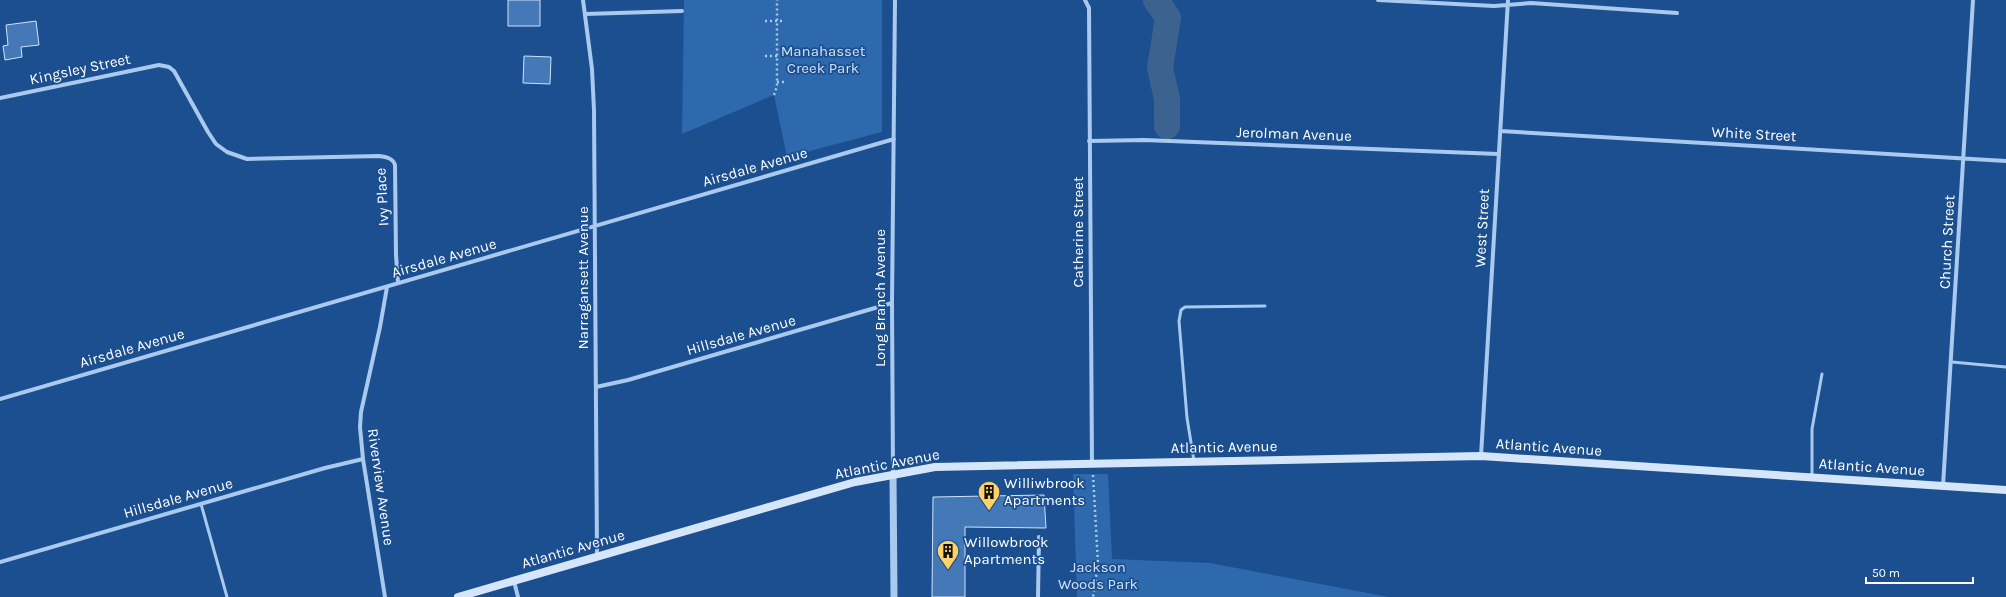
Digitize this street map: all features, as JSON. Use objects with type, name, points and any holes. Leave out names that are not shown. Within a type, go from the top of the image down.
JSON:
[{"type":"main road","name":"Atlantic Avenue","points":[[458,597],[855,482],[935,467],[1481,456],[2006,490]]},
{"type":"street","name":"Narragansett Avenue","points":[[583,0],[594,110],[597,557]]},
{"type":"street","name":"Long Branch Avenue","points":[[894,597],[892,303],[895,0]]},
{"type":"street","name":"Catherine Street","points":[[1086,0],[1089,8],[1092,464]]},
{"type":"street","points":[[1378,0],[1494,6],[1508,2],[1677,13]]},
{"type":"street","name":"Church Street","points":[[1943,486],[1952,362],[1973,0]]},
{"type":"street","name":"West Street","points":[[1481,456],[1508,2]]},
{"type":"street","points":[[585,14],[682,11]]},
{"type":"street","name":"Kingsley Street","points":[[0,98],[159,64],[164,65],[174,71],[216,144],[227,152],[238,157],[247,159],[270,159]]},
{"type":"street","name":"White Street","points":[[1500,131],[2006,161]]},
{"type":"street","name":"Airsdale Avenue","points":[[0,399],[894,140]]},
{"type":"street","name":"Jerolman Avenue","points":[[1089,141],[1144,140],[1498,154]]},
{"type":"street","name":"Ivy Place","points":[[270,159],[379,156],[394,161],[398,284]]},
{"type":"street","name":"Riverview Avenue","points":[[384,597],[363,459],[360,427],[361,412],[380,327],[387,287]]},
{"type":"street","name":"Hillsdale Avenue","points":[[596,387],[628,380],[892,303]]},
{"type":"street","name":"Hillsdale Avenue","points":[[0,562],[363,459]]},
{"type":"street","points":[[1038,597],[1039,537]]},
{"type":"street","points":[[514,581],[518,597]]},
{"type":"lane","points":[[1194,461],[1187,418],[1179,321],[1181,310],[1185,307],[1265,306]]},
{"type":"lane","points":[[1952,362],[2006,367]]},
{"type":"lane","points":[[1812,477],[1812,429],[1822,374]]},
{"type":"lane","points":[[201,504],[227,597]]},
{"type":"path","points":[[774,95],[777,82],[777,0]]},
{"type":"path","points":[[765,21],[784,21]]},
{"type":"path","points":[[765,56],[777,56]]},
{"type":"path","points":[[777,82],[785,82]]},
{"type":"path","points":[[1092,464],[1098,564],[1093,597]]},
{"type":"green space","name":"Manahasset Creek Park","points":[[684,0],[882,0],[882,132],[787,157],[774,95],[682,134]]},
{"type":"green space","name":"Jackson Woods Park","points":[[1073,474],[1108,474],[1112,559],[1210,563],[1389,597],[1077,597]]},
{"type":"building","points":[[508,0],[540,0],[540,26],[508,26]]},
{"type":"building","points":[[36,21],[39,45],[21,47],[22,57],[5,60],[3,46],[8,45],[6,25]]},
{"type":"building","points":[[524,56],[551,57],[550,84],[523,83]]},
{"type":"building","points":[[1044,495],[1046,528],[965,527],[965,597],[932,597],[933,497]]},
{"type":"waterway","points":[[1156,0],[1168,18],[1160,68],[1167,99],[1167,126]]},
{"type":"place","name":"Williwbrook Apartments","points":[[989,512]]},
{"type":"place","name":"Willowbrook Apartments","points":[[948,570]]}]
